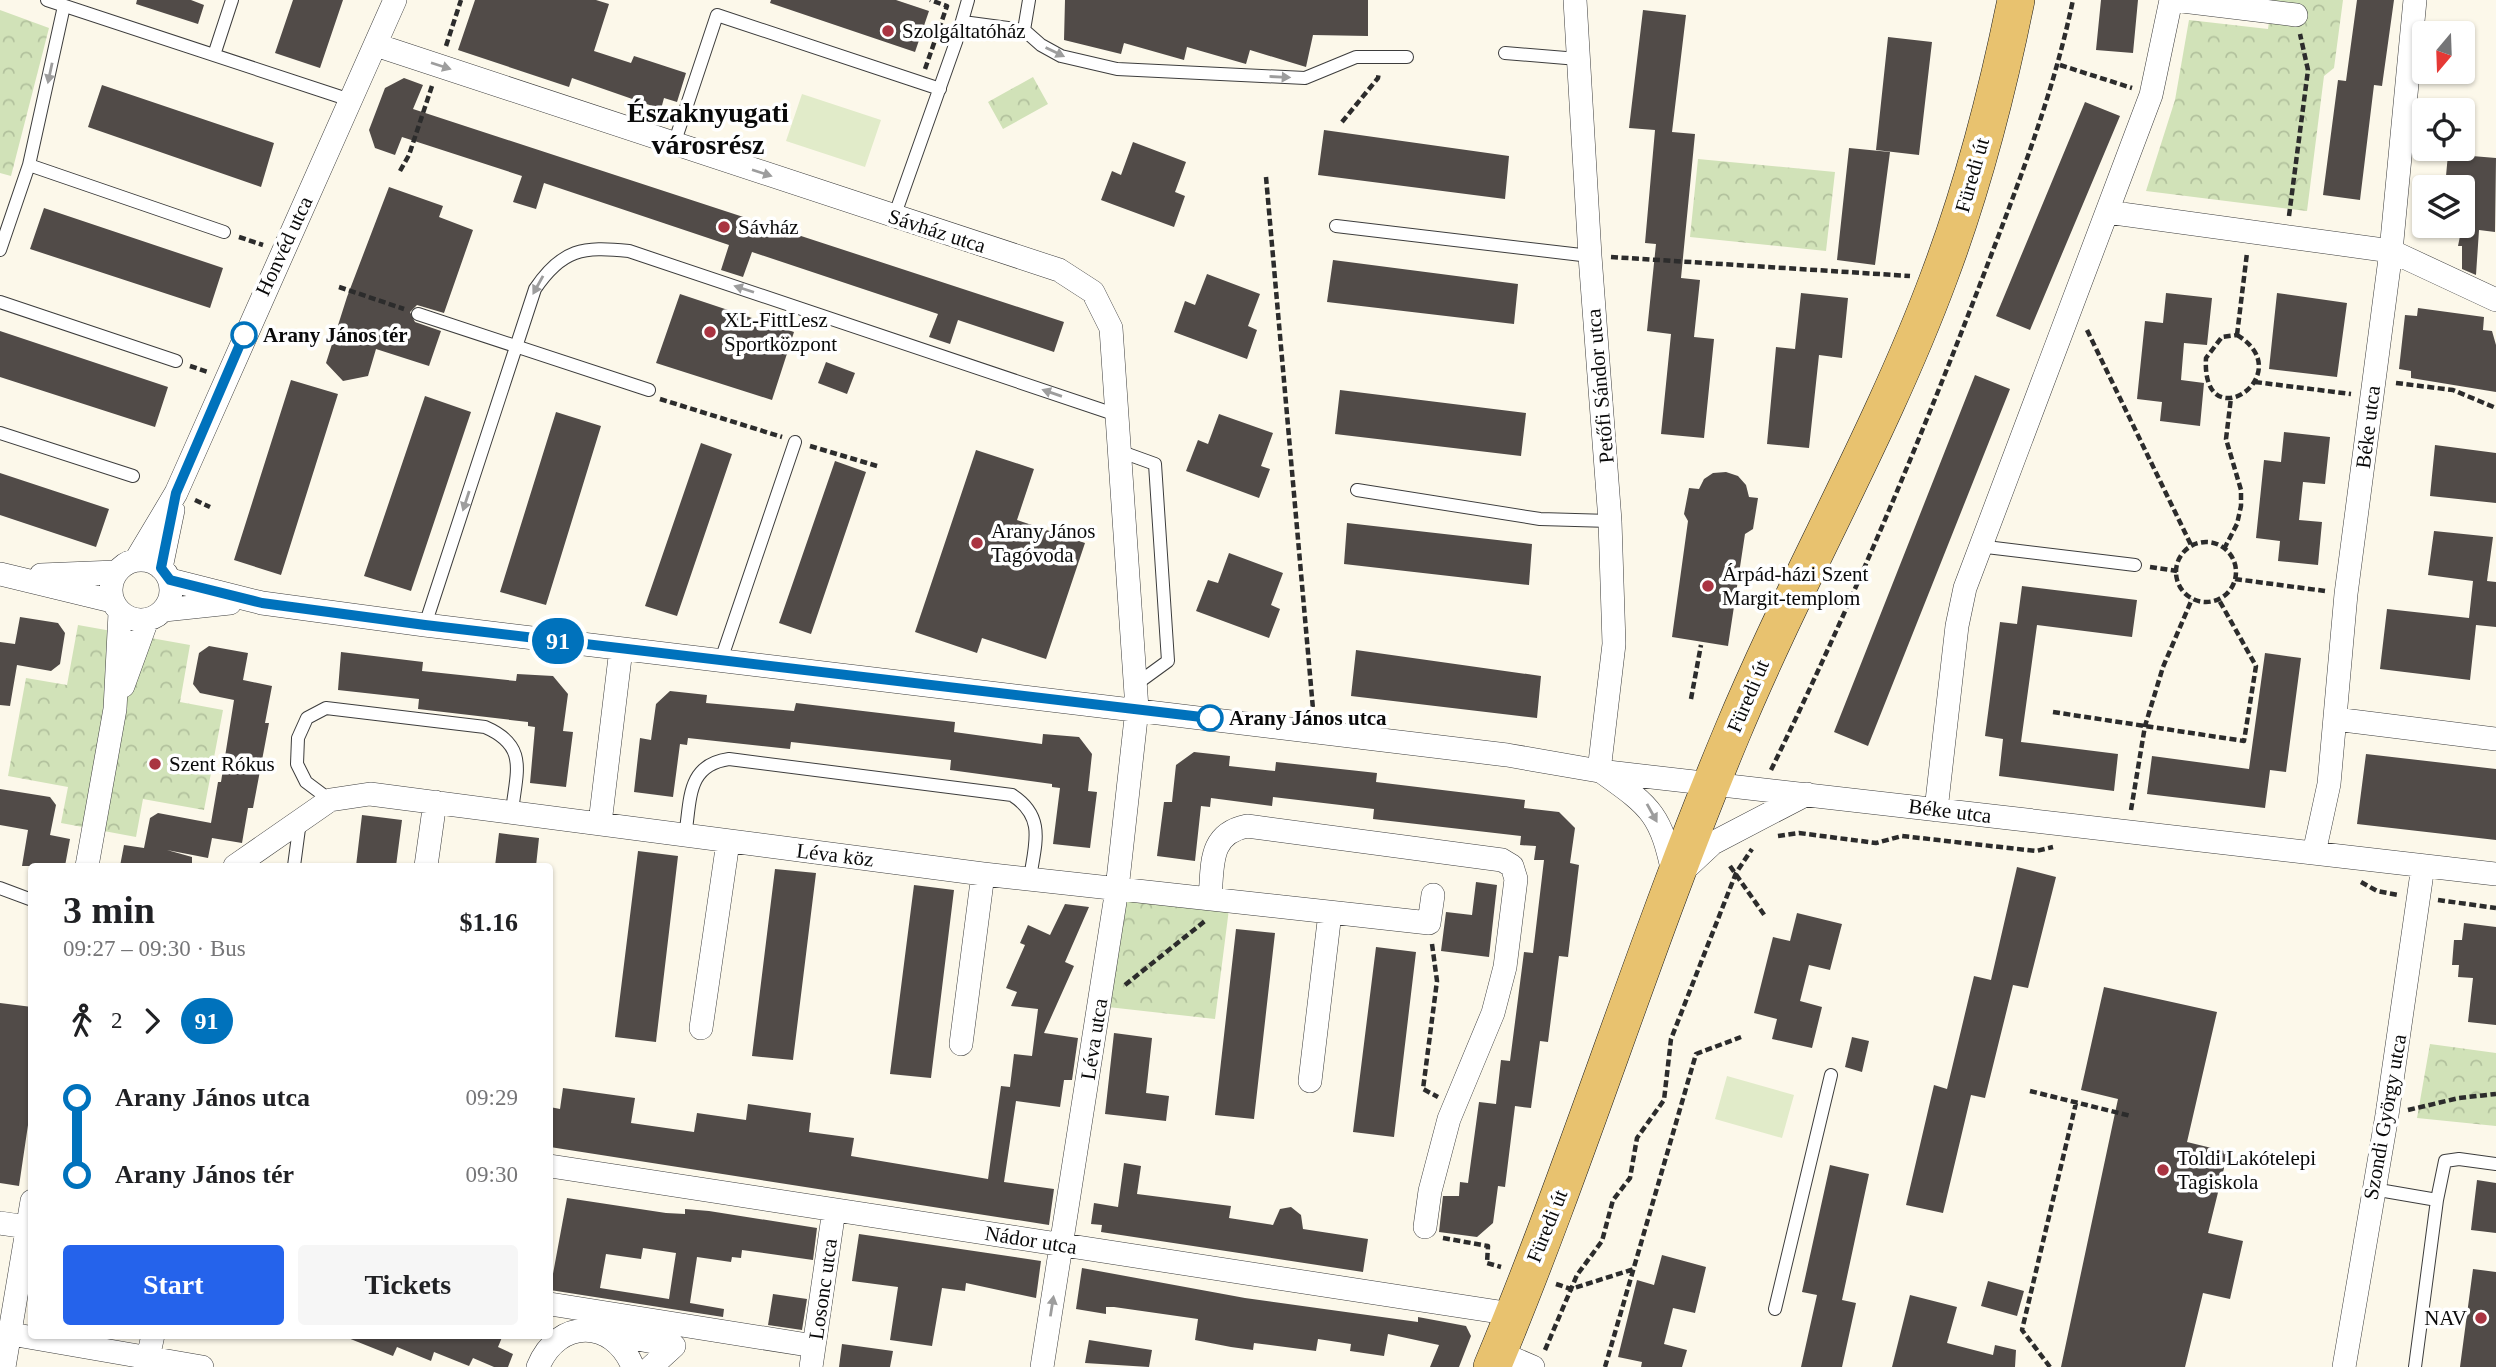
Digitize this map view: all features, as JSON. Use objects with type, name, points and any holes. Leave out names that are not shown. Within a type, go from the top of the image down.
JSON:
[{"type":"main road","name":"Füredi út","points":[[1495,1359],[1588,1123],[1711,784],[1758,671],[1905,361],[1939,279],[1961,216],[2014,7]]},
{"type":"street","name":"Honvéd utca","points":[[136,560],[176,493],[395,0]]},
{"type":"street","name":"Petőfi Sándor utca","points":[[1575,0],[1590,256],[1611,521],[1614,644],[1600,771]]},
{"type":"street","points":[[1936,810],[1957,626],[1978,545],[2151,95],[2173,0],[2296,15]]},
{"type":"street","name":"Béke utca","points":[[2314,853],[2329,784],[2346,594],[2391,251],[2415,0]]},
{"type":"street","name":"Sávház utca","points":[[376,45],[437,72],[674,144],[1059,270],[1093,292],[1111,328],[1137,709]]},
{"type":"street","points":[[2107,212],[2391,251],[2496,300]]},
{"type":"street","name":"Honvéd utca","points":[[165,574],[176,493]]},
{"type":"street","points":[[9,575],[116,572],[136,560],[149,561],[165,574],[262,603]]},
{"type":"street","points":[[88,863],[115,709],[116,607],[110,586],[116,572]]},
{"type":"street","points":[[115,709],[156,615],[171,596],[165,574]]},
{"type":"street","points":[[9,575],[116,607],[130,618],[211,604],[262,603],[621,649],[1507,755],[1600,771],[1711,784]]},
{"type":"street","points":[[600,823],[621,649]]},
{"type":"street","name":"Léva utca","points":[[1042,1367],[1117,889],[1137,709]]},
{"type":"street","points":[[2335,719],[2496,739]]},
{"type":"street","points":[[1600,771],[1646,803],[1666,839],[1675,879]]},
{"type":"street","name":"Béke utca","points":[[1711,784],[2496,874]]},
{"type":"street","name":"Léva köz","points":[[239,863],[330,800],[370,794],[983,874],[1429,923]]},
{"type":"street","points":[[1675,879],[1713,843],[1807,794]]},
{"type":"street","points":[[426,863],[435,802]]},
{"type":"street","points":[[1220,900],[1215,851],[1221,838],[1231,830],[1247,826],[1502,860],[1511,866],[1516,879],[1505,967],[1493,1013],[1449,1119],[1430,1191],[1431,1232]]},
{"type":"street","points":[[701,1028],[728,842]]},
{"type":"street","name":"Szondi György utca","points":[[2344,1367],[2387,1115],[2423,866]]},
{"type":"street","points":[[961,1044],[983,874]]},
{"type":"street","points":[[1429,923],[1433,895]]},
{"type":"street","points":[[1310,1081],[1330,913]]},
{"type":"street","name":"Nádor utca","points":[[553,1166],[1512,1314]]},
{"type":"street","name":"Losonc utca","points":[[813,1356],[834,1210]]},
{"type":"street","points":[[5,1367],[28,1222]]},
{"type":"street","points":[[0,1223],[27,1227]]},
{"type":"street","points":[[553,1312],[813,1356]]},
{"type":"street","points":[[553,1313],[615,1340],[626,1352],[633,1367]]},
{"type":"street","points":[[542,1352],[568,1333],[680,1332]]},
{"type":"street","points":[[651,1367],[680,1332]]},
{"type":"street","points":[[11,1334],[28,1337]]},
{"type":"street","points":[[40,1339],[202,1367]]},
{"type":"street","points":[[148,1358],[152,1339]]},
{"type":"street","points":[[1495,1359],[1538,1361]]},
{"type":"lane","points":[[47,0],[350,100]]},
{"type":"lane","points":[[214,54],[232,0]]},
{"type":"lane","points":[[894,217],[963,22],[968,0]]},
{"type":"lane","points":[[1024,30],[1029,0]]},
{"type":"lane","points":[[0,250],[29,165],[64,6]]},
{"type":"lane","points":[[674,144],[717,15],[940,89]]},
{"type":"lane","points":[[963,22],[1024,30],[1041,45],[1061,56],[1117,69],[1305,78],[1356,57],[1407,57]]},
{"type":"lane","points":[[1505,53],[1578,59]]},
{"type":"lane","points":[[29,165],[225,232]]},
{"type":"lane","points":[[1336,226],[1590,256]]},
{"type":"lane","points":[[425,625],[535,289],[550,266],[566,255],[596,247],[642,256],[1117,415]]},
{"type":"lane","points":[[0,302],[176,361]]},
{"type":"lane","points":[[418,314],[649,390]]},
{"type":"lane","points":[[0,433],[133,476]]},
{"type":"lane","points":[[721,660],[795,442]]},
{"type":"lane","points":[[1119,451],[1155,464],[1168,661],[1135,685]]},
{"type":"lane","points":[[1357,490],[1540,519],[1611,521]]},
{"type":"lane","points":[[1978,545],[2135,565]]},
{"type":"lane","points":[[330,800],[306,782],[296,764],[298,738],[307,718],[326,708],[485,727],[500,734],[513,745],[517,758],[512,812]]},
{"type":"lane","points":[[685,836],[694,783],[700,771],[712,762],[729,759],[1012,795],[1026,804],[1034,819],[1036,835],[1030,878]]},
{"type":"lane","points":[[294,863],[300,821]]},
{"type":"lane","points":[[0,888],[28,898]]},
{"type":"lane","points":[[1775,1309],[1831,1075]]},
{"type":"lane","points":[[2415,1367],[2437,1200],[2445,1161],[2459,1159],[2496,1164]]},
{"type":"lane","points":[[2373,1189],[2437,1200]]},
{"type":"path","points":[[400,171],[409,155],[461,0]]},
{"type":"path","points":[[920,83],[947,6],[930,0]]},
{"type":"path","points":[[1762,789],[1822,666],[1925,428],[2038,133],[2060,65],[2073,0]]},
{"type":"path","points":[[2286,238],[2308,70],[2296,15]]},
{"type":"path","points":[[1342,122],[1378,78],[1380,57]]},
{"type":"path","points":[[2060,65],[2151,95]]},
{"type":"path","points":[[1266,177],[1309,644],[1314,731]]},
{"type":"path","points":[[225,232],[281,252]]},
{"type":"path","points":[[2236,335],[2249,233]]},
{"type":"path","points":[[1590,256],[1939,279]]},
{"type":"path","points":[[339,287],[418,314]]},
{"type":"path","points":[[2072,300],[2192,547]]},
{"type":"path","points":[[2255,382],[2255,353],[2249,343],[2236,335],[2222,337],[2206,358],[2210,385],[2219,396],[2239,397],[2255,382],[2453,390],[2496,408]]},
{"type":"path","points":[[176,361],[225,379]]},
{"type":"path","points":[[649,390],[655,397],[877,466]]},
{"type":"path","points":[[2224,549],[2237,524],[2241,506],[2241,490],[2226,439],[2231,398]]},
{"type":"path","points":[[2208,543],[2224,549],[2235,562],[2235,579],[2226,595],[2218,600],[2201,602],[2192,599],[2180,587],[2177,571],[2184,553],[2192,547],[2208,543]]},
{"type":"path","points":[[2135,565],[2177,571]]},
{"type":"path","points":[[2235,579],[2346,594]]},
{"type":"path","points":[[2128,832],[2145,726],[2163,667],[2192,599]]},
{"type":"path","points":[[2053,712],[2244,741],[2256,666],[2218,600]]},
{"type":"path","points":[[1691,699],[1701,645]]},
{"type":"path","points":[[1767,839],[1799,833],[1876,843],[1902,836],[2036,851]]},
{"type":"path","points":[[1538,1361],[1577,1275],[1602,1241],[1613,1200],[1630,1178],[1637,1138],[1664,1100],[1671,1039],[1736,873],[1756,843]]},
{"type":"path","points":[[1730,866],[1765,916]]},
{"type":"path","points":[[1099,1006],[1220,900]]},
{"type":"path","points":[[1423,1089],[1437,981],[1429,923]]},
{"type":"path","points":[[1605,1367],[1696,1054],[1741,1037]]},
{"type":"path","points":[[2030,1091],[2131,1116]]},
{"type":"path","points":[[2387,1115],[2459,1098],[2496,1094]]},
{"type":"path","points":[[2050,1367],[2022,1329],[2076,1103]]},
{"type":"path","points":[[1431,1232],[1488,1246],[1487,1263],[1571,1289],[1634,1269]]},
{"type":"green space","points":[[2272,0],[2343,0],[2334,68],[2324,76],[2307,211],[2146,191],[2175,100],[2189,20],[2268,29]]},
{"type":"green space","points":[[0,10],[49,28],[11,176],[0,173]]},
{"type":"green space","points":[[1033,77],[1048,104],[1003,129],[988,102]]},
{"type":"green space","points":[[802,94],[881,120],[865,167],[786,141]]},
{"type":"green space","points":[[1698,159],[1835,172],[1826,251],[1690,237]]},
{"type":"green space","points":[[78,625],[190,645],[180,702],[223,710],[204,810],[143,799],[136,837],[61,823],[68,787],[8,776],[26,678],[67,685]]},
{"type":"green space","points":[[1117,889],[1230,901],[1215,1019],[1099,1006]]},
{"type":"green space","points":[[2430,1044],[2496,1053],[2496,1126],[2417,1118]]},
{"type":"green space","points":[[1727,1076],[1794,1095],[1782,1138],[1715,1119]]},
{"type":"building","points":[[137,0],[191,0],[204,5],[198,24],[136,4]]},
{"type":"building","points":[[293,0],[343,0],[320,68],[275,53]]},
{"type":"building","points":[[475,0],[596,0],[609,4],[594,51],[631,63],[634,56],[686,73],[677,102],[664,98],[661,109],[572,78],[569,87],[458,50]]},
{"type":"building","name":"Szolgáltatóház","points":[[771,0],[896,0],[929,11],[915,52],[770,3]]},
{"type":"building","points":[[1065,0],[1368,0],[1368,36],[1313,35],[1306,67],[1250,50],[1246,64],[1187,47],[1184,60],[1124,43],[1121,54],[1064,40]]},
{"type":"building","points":[[2101,0],[2138,0],[2133,53],[2096,50]]},
{"type":"building","points":[[2357,0],[2394,0],[2382,86],[2374,85],[2360,200],[2323,195],[2338,80],[2346,81]]},
{"type":"building","points":[[1643,10],[1686,15],[1672,132],[1695,134],[1681,278],[1700,280],[1694,337],[1714,339],[1704,438],[1661,434],[1671,334],[1647,331],[1656,244],[1645,243],[1655,130],[1629,128]]},
{"type":"building","points":[[1888,37],[1932,42],[1919,155],[1876,150]]},
{"type":"building","name":"Sávház","points":[[404,78],[423,85],[413,109],[1064,322],[1054,352],[958,320],[950,344],[929,337],[938,314],[752,252],[743,277],[721,270],[729,245],[544,183],[536,209],[513,202],[522,176],[402,137],[395,155],[375,148],[369,130],[385,88]]},
{"type":"building","points":[[102,85],[274,143],[261,187],[88,127]]},
{"type":"building","points":[[2085,102],[2120,116],[2030,330],[1996,316]]},
{"type":"building","points":[[1324,130],[1509,156],[1505,199],[1318,175]]},
{"type":"building","points":[[1133,142],[1186,162],[1175,192],[1185,196],[1174,227],[1101,200],[1112,171],[1121,175]]},
{"type":"building","points":[[1849,148],[1890,152],[1875,265],[1837,260]]},
{"type":"building","points":[[2475,156],[2496,158],[2495,232],[2479,230],[2476,275],[2462,269],[2462,246],[2458,246],[2460,238],[2475,238],[2475,175],[2446,175],[2447,161],[2475,161]]},
{"type":"building","points":[[389,187],[443,206],[439,217],[473,230],[444,313],[417,305],[410,312],[415,322],[441,331],[429,366],[376,349],[368,376],[343,381],[326,363],[347,297]]},
{"type":"building","points":[[44,208],[223,268],[210,308],[30,249]]},
{"type":"building","points":[[1333,260],[1518,284],[1514,324],[1327,302]]},
{"type":"building","points":[[1207,274],[1260,294],[1248,326],[1257,330],[1247,359],[1174,332],[1185,301],[1195,305]]},
{"type":"building","points":[[1801,293],[1848,298],[1842,358],[1819,355],[1809,448],[1767,444],[1776,347],[1795,349]]},
{"type":"building","points":[[2166,293],[2212,298],[2207,345],[2184,343],[2181,380],[2204,383],[2200,426],[2160,421],[2162,402],[2137,399],[2145,321],[2163,323]]},
{"type":"building","points":[[2277,293],[2347,303],[2337,377],[2269,369]]},
{"type":"building","points":[[680,294],[794,332],[772,400],[656,363]]},
{"type":"building","points":[[2418,308],[2484,317],[2483,330],[2492,331],[2496,345],[2496,392],[2411,378],[2411,371],[2399,369],[2405,315],[2417,316]]},
{"type":"building","points":[[0,331],[168,387],[155,427],[0,377]]},
{"type":"building","points":[[826,362],[855,373],[847,394],[818,383]]},
{"type":"building","points":[[1975,375],[2010,389],[1868,746],[1834,732]]},
{"type":"building","points":[[291,380],[338,394],[281,575],[234,560]]},
{"type":"building","points":[[1340,390],[1526,413],[1521,456],[1335,434]]},
{"type":"building","points":[[425,396],[471,412],[411,591],[364,576]]},
{"type":"building","points":[[556,412],[601,426],[546,605],[500,592]]},
{"type":"building","points":[[1219,414],[1273,433],[1261,466],[1270,469],[1259,498],[1186,471],[1198,440],[1208,444]]},
{"type":"building","points":[[2284,432],[2330,437],[2325,484],[2303,482],[2299,520],[2322,522],[2318,565],[2278,561],[2280,541],[2256,538],[2264,460],[2281,462]]},
{"type":"building","points":[[701,443],[732,454],[677,616],[645,606]]},
{"type":"building","points":[[2435,445],[2496,453],[2496,503],[2430,496]]},
{"type":"building","points":[[976,450],[1034,469],[1017,520],[1085,543],[1046,659],[982,638],[977,653],[915,632]]},
{"type":"building","points":[[835,461],[866,472],[811,634],[779,623]]},
{"type":"building","name":"Árpád-házi Szent Margit-templom","points":[[1726,472],[1738,476],[1746,485],[1749,497],[1758,498],[1753,529],[1745,534],[1728,646],[1672,637],[1688,521],[1684,514],[1689,488],[1699,489],[1704,479],[1713,473]]},
{"type":"building","points":[[0,473],[109,509],[96,547],[0,515]]},
{"type":"building","points":[[1347,523],[1532,544],[1529,585],[1344,564]]},
{"type":"building","points":[[2434,531],[2493,537],[2487,581],[2496,582],[2496,627],[2476,625],[2470,680],[2380,669],[2387,609],[2469,618],[2473,581],[2428,575]]},
{"type":"building","points":[[1229,553],[1283,573],[1271,605],[1280,609],[1269,638],[1196,611],[1208,580],[1218,583]]},
{"type":"building","points":[[2022,586],[2137,600],[2132,637],[2037,625],[2021,742],[2118,754],[2114,791],[1999,776],[2003,739],[1985,736],[2000,622],[2017,624]]},
{"type":"building","points":[[20,617],[58,623],[65,633],[60,664],[51,671],[17,665],[10,706],[0,705],[0,642],[15,644]]},
{"type":"building","points":[[209,646],[248,653],[243,680],[272,686],[265,723],[269,723],[253,808],[248,808],[242,843],[212,838],[208,858],[167,850],[192,857],[192,863],[121,863],[124,845],[144,848],[150,818],[158,813],[211,823],[218,782],[221,782],[234,700],[200,693],[193,684],[199,653]]},
{"type":"building","points":[[1356,650],[1541,676],[1537,718],[1351,696]]},
{"type":"building","points":[[341,652],[423,662],[422,671],[516,681],[517,674],[553,676],[568,694],[563,731],[573,732],[566,787],[530,783],[535,727],[528,726],[528,722],[418,709],[419,699],[338,690]]},
{"type":"building","points":[[2265,653],[2301,658],[2286,772],[2270,770],[2265,808],[2147,794],[2152,756],[2249,769]]},
{"type":"building","points":[[670,691],[707,695],[706,703],[794,711],[796,703],[955,722],[954,732],[1042,744],[1043,734],[1079,737],[1092,754],[1088,791],[1097,792],[1090,848],[1053,844],[1060,788],[1052,787],[1052,784],[950,770],[951,760],[791,742],[790,749],[688,738],[687,745],[680,744],[673,797],[634,792],[640,738],[651,740],[656,704]]},
{"type":"building","points":[[1194,752],[1230,756],[1229,766],[1275,771],[1276,762],[1377,773],[1376,782],[1525,800],[1524,808],[1559,812],[1575,828],[1570,863],[1579,865],[1568,957],[1559,956],[1548,1042],[1540,1041],[1531,1108],[1515,1106],[1505,1187],[1498,1186],[1493,1223],[1477,1237],[1439,1232],[1443,1196],[1459,1196],[1460,1182],[1468,1183],[1479,1102],[1496,1104],[1501,1060],[1510,1061],[1524,952],[1533,953],[1544,860],[1534,860],[1536,846],[1520,845],[1521,836],[1373,819],[1374,809],[1273,797],[1272,806],[1211,798],[1210,807],[1201,806],[1195,861],[1157,856],[1164,802],[1172,802],[1176,765]]},
{"type":"building","points":[[2366,754],[2496,769],[2496,840],[2357,824]]},
{"type":"building","points":[[0,789],[50,797],[56,805],[50,835],[70,839],[66,863],[28,863],[28,866],[22,866],[28,830],[0,825]]},
{"type":"building","points":[[362,815],[402,820],[396,863],[356,863]]},
{"type":"building","points":[[499,833],[539,838],[536,863],[495,863]]},
{"type":"building","points":[[638,851],[678,856],[656,1042],[615,1037]]},
{"type":"building","points":[[2017,867],[2056,877],[2028,988],[2013,985],[1985,1098],[1971,1095],[1943,1213],[1906,1205],[1934,1085],[1947,1089],[1974,976],[1991,980]]},
{"type":"building","points":[[775,869],[816,873],[793,1060],[752,1056]]},
{"type":"building","points":[[1476,882],[1497,885],[1489,957],[1441,951],[1446,912],[1472,915]]},
{"type":"building","points":[[914,885],[954,890],[931,1078],[890,1074]]},
{"type":"building","points":[[1065,904],[1089,907],[1065,962],[1074,966],[1044,1033],[1078,1038],[1072,1080],[1064,1080],[1060,1107],[1016,1101],[1004,1182],[1054,1189],[1049,1225],[553,1147],[553,1108],[560,1109],[563,1088],[635,1098],[631,1123],[694,1132],[697,1113],[746,1120],[748,1104],[811,1113],[809,1132],[854,1138],[851,1156],[988,1179],[1001,1086],[1010,1087],[1014,1054],[1032,1056],[1038,1009],[1011,1006],[1017,992],[1006,988],[1025,945],[1020,943],[1028,925],[1050,935]]},
{"type":"building","points":[[1797,913],[1842,924],[1830,970],[1809,965],[1800,1001],[1822,1007],[1812,1048],[1772,1039],[1777,1019],[1754,1013],[1773,937],[1790,941]]},
{"type":"building","points":[[2464,923],[2496,927],[2496,1025],[2468,1022],[2473,978],[2458,977],[2459,965],[2452,965],[2454,940],[2462,940]]},
{"type":"building","points":[[1236,929],[1275,933],[1254,1119],[1215,1115]]},
{"type":"building","points":[[1376,947],[1416,952],[1394,1137],[1353,1132]]},
{"type":"building","name":"Toldi Lakótelepi Tagiskola","points":[[2104,987],[2217,1012],[2187,1142],[2228,1152],[2208,1233],[2243,1241],[2230,1299],[2203,1293],[2185,1367],[2061,1367],[2118,1099],[2081,1090]]},
{"type":"building","points":[[0,1003],[28,1006],[28,1125],[19,1186],[0,1183]]},
{"type":"building","points":[[1114,1033],[1152,1038],[1146,1093],[1169,1096],[1166,1121],[1105,1114]]},
{"type":"building","points":[[1852,1037],[1869,1041],[1862,1072],[1845,1067]]},
{"type":"building","points":[[1124,1163],[1141,1166],[1137,1194],[1231,1206],[1229,1218],[1273,1225],[1280,1209],[1291,1207],[1301,1215],[1303,1229],[1368,1239],[1363,1272],[1101,1232],[1102,1225],[1091,1224],[1094,1203],[1118,1207]]},
{"type":"building","points":[[1830,1165],[1869,1174],[1842,1300],[1856,1303],[1842,1367],[1801,1367],[1817,1295],[1802,1292]]},
{"type":"building","points":[[2477,1180],[2496,1183],[2496,1233],[2471,1230]]},
{"type":"building","points":[[567,1198],[666,1213],[685,1214],[685,1209],[709,1211],[817,1228],[813,1260],[742,1250],[741,1258],[732,1257],[731,1262],[697,1257],[690,1303],[724,1309],[723,1317],[553,1290],[553,1274]],"holes":[[[643,1248],[676,1253],[669,1299],[600,1288],[606,1254],[641,1259]]]},
{"type":"building","points":[[859,1234],[1041,1261],[1036,1298],[966,1283],[965,1291],[942,1288],[932,1346],[890,1340],[898,1287],[852,1281]]},
{"type":"building","points":[[1662,1255],[1706,1267],[1695,1313],[1673,1308],[1664,1344],[1687,1350],[1682,1367],[1641,1367],[1642,1362],[1618,1357],[1637,1280],[1654,1285]]},
{"type":"building","points":[[1082,1268],[1245,1298],[1418,1322],[1418,1317],[1466,1326],[1471,1336],[1459,1367],[1430,1367],[1439,1345],[1388,1334],[1384,1356],[1350,1351],[1351,1344],[1318,1339],[1316,1351],[1254,1343],[1253,1350],[1231,1347],[1195,1340],[1198,1319],[1114,1307],[1106,1307],[1106,1314],[1076,1309]]},
{"type":"building","name":"NAV","points":[[2473,1269],[2496,1272],[2496,1367],[2460,1367]]},
{"type":"building","points":[[1988,1281],[2024,1291],[2017,1316],[1981,1306]]},
{"type":"building","points":[[773,1294],[807,1299],[802,1330],[768,1325]]},
{"type":"building","points":[[1910,1295],[1957,1307],[1947,1343],[1993,1355],[1995,1345],[2016,1350],[2015,1367],[1892,1367]]},
{"type":"building","points":[[350,1339],[501,1339],[498,1347],[513,1354],[508,1367],[494,1367],[473,1358],[469,1366],[434,1352],[431,1361],[397,1347],[393,1356]]},
{"type":"building","points":[[1089,1340],[1152,1350],[1149,1367],[1085,1363]]},
{"type":"building","points":[[842,1344],[893,1351],[890,1367],[839,1367]]},
{"type":"bus line","name":"91","points":[[244,335],[176,493],[161,568],[170,580],[262,603],[425,625],[1210,718]]},
{"type":"place","name":"Szolgáltatóház","points":[[888,31]]},
{"type":"place","name":"Sávház","points":[[724,227]]},
{"type":"place","name":"XL-FittLesz Sportközpont","points":[[710,332]]},
{"type":"place","name":"Arany János tér","points":[[244,335]]},
{"type":"place","name":"Arany János Tagóvoda","points":[[977,543]]},
{"type":"place","name":"Árpád-házi Szent Margit-templom","points":[[1708,586]]},
{"type":"place","name":"Arany János utca","points":[[1210,718]]},
{"type":"place","name":"Szent Rókus","points":[[155,764]]},
{"type":"place","name":"Toldi Lakótelepi Tagiskola","points":[[2163,1170]]},
{"type":"place","name":"NAV","points":[[2481,1318]]},
{"type":"district","name":"Északnyugati városrész","points":[[708,128]]}]
